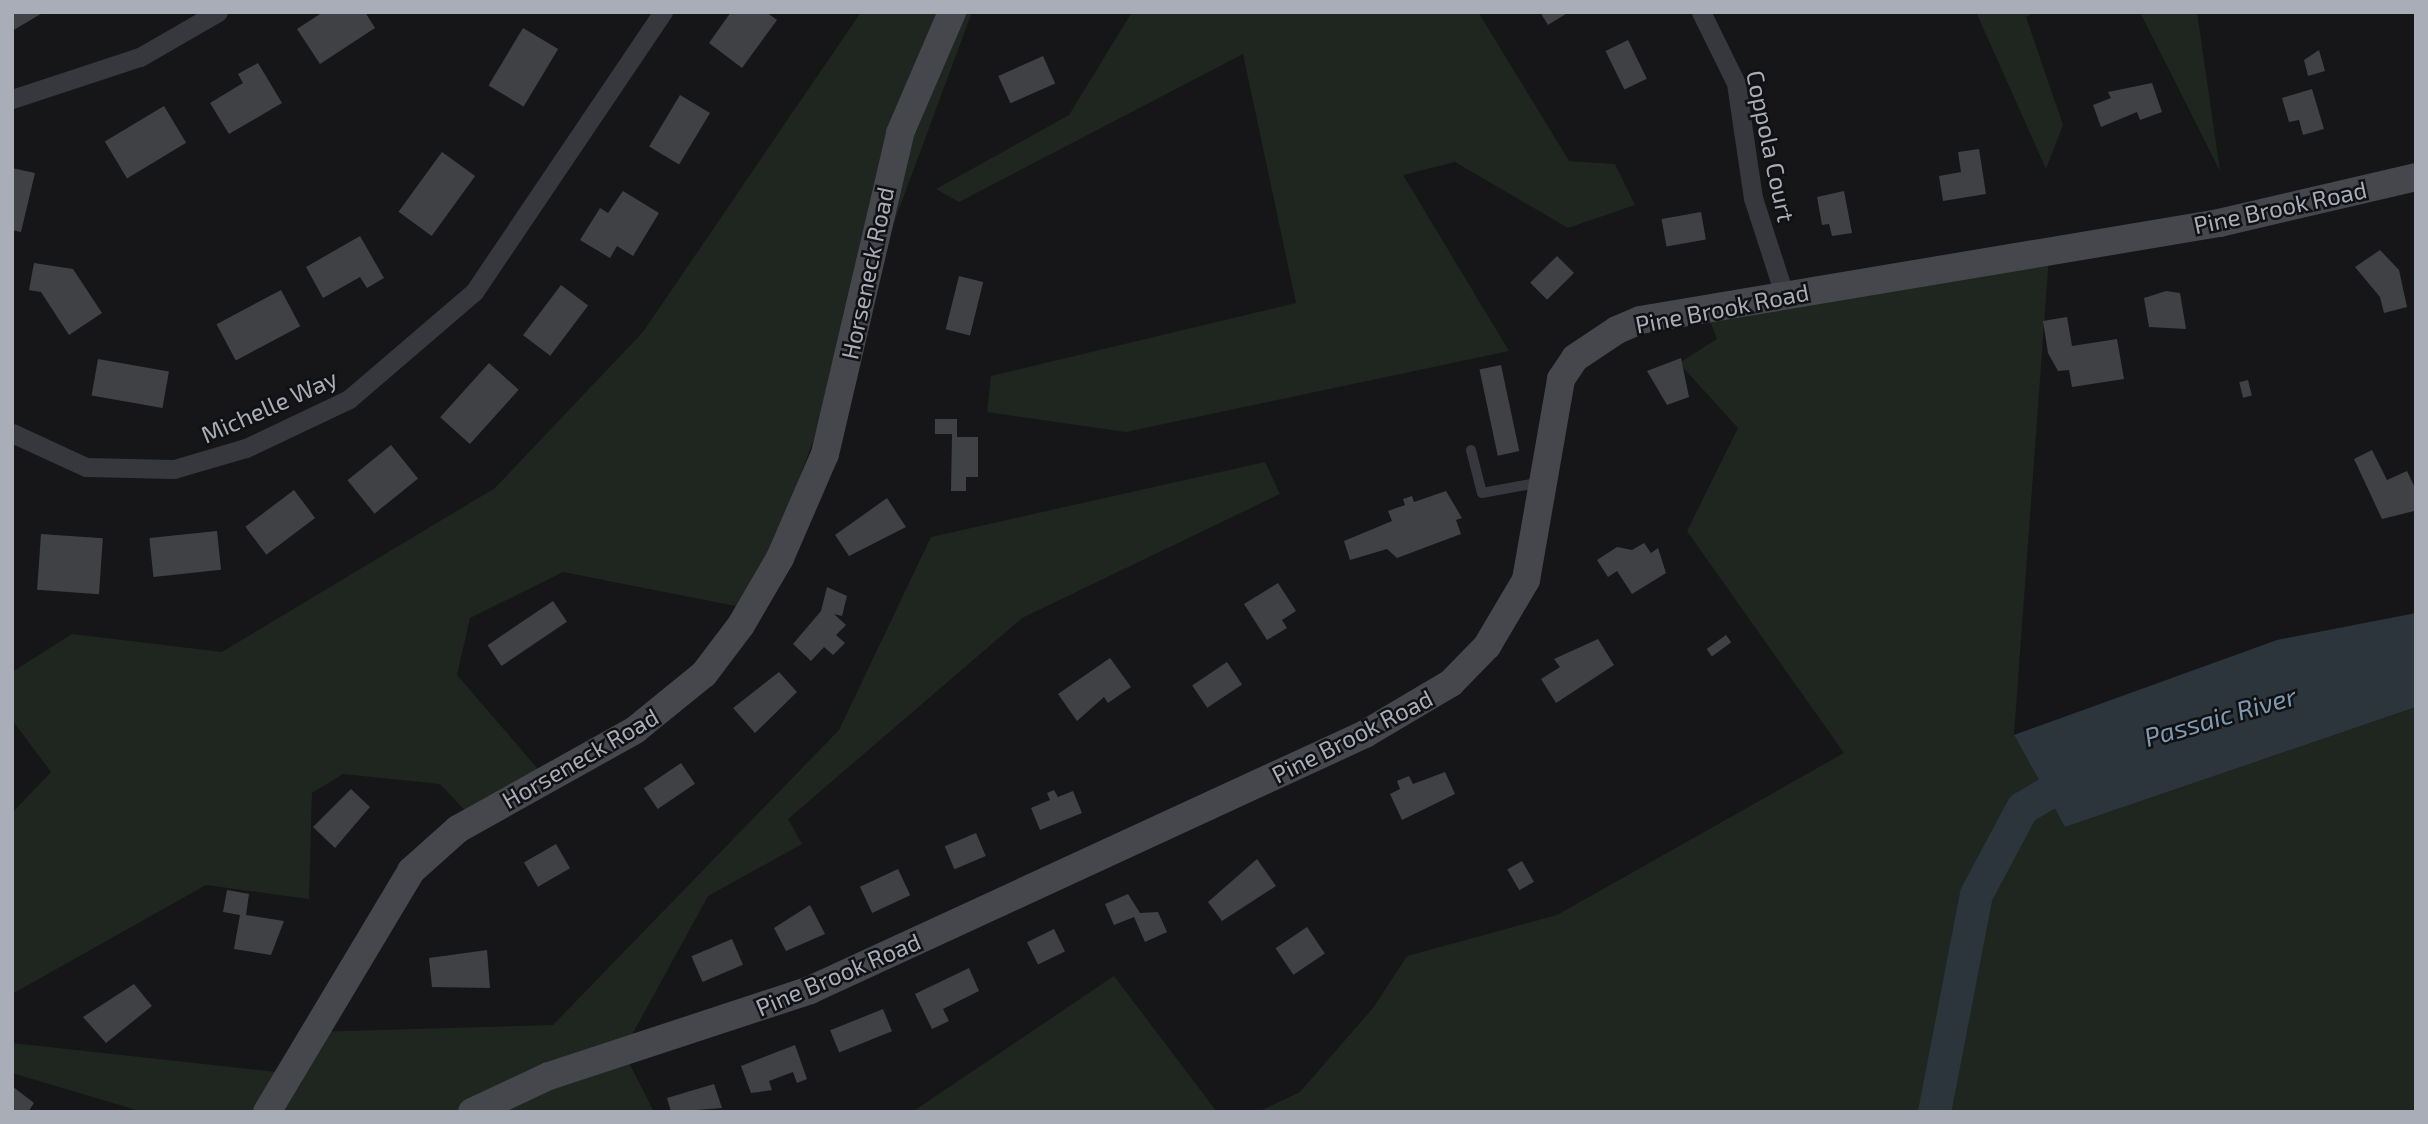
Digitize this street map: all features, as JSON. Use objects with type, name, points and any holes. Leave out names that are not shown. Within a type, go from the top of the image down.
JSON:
[{"type":"street","points":[[12,99],[140,57],[218,12]]},
{"type":"street","name":"Michelle Way","points":[[12,433],[86,467],[174,469],[246,448],[349,399],[474,292],[663,12]]},
{"type":"street","name":"Horseneck Road","points":[[267,1112],[411,871],[458,829],[635,730],[704,674],[741,625],[780,558],[825,454],[897,145],[952,12]]},
{"type":"street","name":"Coppola Court","points":[[1701,12],[1736,83],[1753,198],[1784,295]]},
{"type":"street","name":"Pine Brook Road","points":[[472,1112],[550,1076],[810,990],[1410,710],[1471,665],[1514,603],[1534,556],[1552,402],[1568,368],[1589,346],[1640,320],[2219,223],[2416,177]]},
{"type":"lane","points":[[1471,450],[1482,493],[1542,482]]},
{"type":"shaded area","points":[[861,12],[972,12],[751,609],[563,572],[470,618],[457,675],[550,783],[475,821],[440,784],[343,774],[312,793],[309,899],[206,885],[12,994],[12,813],[51,772],[12,720],[12,672],[72,634],[222,652],[495,488],[643,332]]},
{"type":"shaded area","points":[[1132,12],[1478,12],[1569,161],[1615,164],[1635,205],[1568,228],[1455,162],[1403,175],[1509,351],[1126,432],[987,412],[991,376],[1296,303],[1243,54],[959,202],[936,189],[1069,115]]},
{"type":"shaded area","points":[[1976,12],[2036,12],[2026,17],[2063,125],[2046,169]]},
{"type":"shaded area","points":[[2140,12],[2197,12],[2220,171]]},
{"type":"shaded area","points":[[2049,256],[2014,735],[2065,827],[2416,707],[2416,1112],[1258,1112],[1300,1092],[1373,1008],[1407,956],[1557,915],[1844,753],[1687,531],[1738,428],[1679,363],[1717,339],[1706,310]]},
{"type":"shaded area","points":[[1265,462],[1280,494],[1022,618],[788,819],[802,844],[708,896],[623,1051],[654,1112],[143,1112],[12,1073],[12,1043],[295,1074],[313,1032],[553,1025],[839,730],[931,537]]},
{"type":"shaded area","points":[[1114,976],[1217,1112],[912,1112]]},
{"type":"water","points":[[2416,613],[2416,707],[2065,827],[2014,735],[2277,640]]},
{"type":"building","points":[[12,12],[44,12],[12,31]]},
{"type":"building","points":[[323,12],[365,12],[375,28],[320,64],[297,29]]},
{"type":"building","points":[[731,12],[766,12],[777,20],[742,68],[709,43]]},
{"type":"building","points":[[1540,12],[1569,12],[1548,25]]},
{"type":"building","points":[[523,28],[558,49],[524,107],[488,85]]},
{"type":"building","points":[[1628,40],[1647,79],[1624,90],[1606,51]]},
{"type":"building","points":[[2319,50],[2325,71],[2308,76],[2304,60]]},
{"type":"building","points":[[1043,56],[1055,83],[1010,103],[998,76]]},
{"type":"building","points":[[258,63],[282,103],[229,134],[210,103],[243,83],[238,74]]},
{"type":"building","points":[[2152,83],[2162,112],[2140,120],[2137,112],[2101,127],[2093,105],[2111,98],[2108,92]]},
{"type":"building","points":[[2312,89],[2324,129],[2303,135],[2299,120],[2289,122],[2282,98]]},
{"type":"building","points":[[680,95],[710,113],[679,164],[649,146]]},
{"type":"building","points":[[164,106],[186,143],[127,178],[105,142]]},
{"type":"building","points":[[1979,149],[1986,194],[1943,201],[1939,176],[1961,172],[1958,152]]},
{"type":"building","points":[[442,152],[475,176],[432,236],[399,212]]},
{"type":"building","points":[[12,168],[35,173],[21,232],[12,230]]},
{"type":"building","points":[[623,191],[659,213],[633,256],[617,246],[610,258],[580,240],[600,208],[608,213]]},
{"type":"building","points":[[1844,191],[1852,233],[1832,236],[1829,224],[1822,225],[1817,197]]},
{"type":"building","points":[[1701,212],[1706,240],[1666,247],[1662,219]]},
{"type":"building","points":[[360,236],[384,278],[367,288],[360,277],[323,298],[306,267]]},
{"type":"building","points":[[2380,250],[2399,270],[2407,307],[2384,313],[2380,297],[2355,267]]},
{"type":"building","points":[[1557,256],[1574,273],[1547,300],[1530,283]]},
{"type":"building","points":[[34,263],[73,269],[102,313],[69,335],[41,292],[29,290]]},
{"type":"building","points":[[959,276],[983,282],[970,335],[946,329]]},
{"type":"building","points":[[561,285],[588,305],[550,356],[523,335]]},
{"type":"building","points":[[281,290],[300,326],[236,360],[217,324]]},
{"type":"building","points":[[2166,291],[2180,293],[2186,329],[2149,327],[2144,298]]},
{"type":"building","points":[[2067,317],[2072,346],[2117,339],[2124,379],[2072,387],[2069,370],[2058,371],[2048,353],[2043,321]]},
{"type":"building","points":[[1681,358],[1689,397],[1667,405],[1647,371]]},
{"type":"building","points":[[98,359],[169,372],[162,408],[92,395]]},
{"type":"building","points":[[489,363],[519,390],[470,444],[440,417]]},
{"type":"building","points":[[1501,365],[1519,451],[1498,456],[1479,370]]},
{"type":"building","points":[[2248,380],[2252,396],[2243,398],[2239,382]]},
{"type":"building","points":[[935,419],[957,419],[957,437],[978,437],[978,477],[966,477],[966,491],[951,491],[952,434],[935,434]]},
{"type":"building","points":[[391,445],[418,478],[375,514],[347,480]]},
{"type":"building","points":[[2372,450],[2387,480],[2407,471],[2416,490],[2414,511],[2382,519],[2354,459]]},
{"type":"building","points":[[294,490],[315,518],[266,555],[245,527]]},
{"type":"building","points":[[1446,491],[1462,518],[1456,520],[1461,534],[1397,558],[1387,549],[1350,560],[1344,541],[1392,521],[1388,511],[1405,505],[1403,499],[1412,496],[1414,502]]},
{"type":"building","points":[[887,498],[906,527],[849,556],[835,535]]},
{"type":"building","points":[[217,531],[221,570],[153,577],[149,538]]},
{"type":"building","points":[[41,534],[103,538],[99,594],[37,590]]},
{"type":"building","points":[[1644,543],[1651,553],[1658,548],[1666,573],[1632,594],[1617,571],[1608,577],[1597,560],[1617,547],[1632,550]]},
{"type":"building","points":[[1278,583],[1296,611],[1282,620],[1287,628],[1267,640],[1244,604]]},
{"type":"building","points":[[827,587],[847,596],[842,616],[834,614],[846,625],[836,635],[845,643],[833,655],[824,647],[811,661],[793,644],[821,611]]},
{"type":"building","points":[[553,601],[567,622],[501,666],[488,645]]},
{"type":"building","points":[[1726,635],[1731,642],[1712,656],[1707,649]]},
{"type":"building","points":[[1598,639],[1614,665],[1556,703],[1541,679],[1560,667],[1554,659]]},
{"type":"building","points":[[1110,658],[1131,687],[1108,703],[1104,697],[1077,721],[1058,694]]},
{"type":"building","points":[[1227,662],[1242,684],[1207,708],[1192,685]]},
{"type":"building","points":[[779,672],[797,692],[755,733],[733,708]]},
{"type":"building","points":[[681,763],[695,784],[658,809],[644,788]]},
{"type":"building","points":[[1445,772],[1455,794],[1402,820],[1390,794],[1400,789],[1397,781],[1409,776],[1413,784]]},
{"type":"building","points":[[351,789],[370,807],[335,848],[313,827]]},
{"type":"building","points":[[1054,790],[1058,797],[1073,791],[1082,813],[1040,830],[1031,808],[1050,800],[1047,793]]},
{"type":"building","points":[[976,833],[986,856],[954,869],[945,846]]},
{"type":"building","points":[[556,844],[570,868],[538,887],[524,862]]},
{"type":"building","points":[[1257,859],[1276,886],[1222,921],[1208,902]]},
{"type":"building","points":[[1522,861],[1534,882],[1519,890],[1507,870]]},
{"type":"building","points":[[898,869],[910,895],[872,913],[860,887]]},
{"type":"building","points":[[227,890],[249,894],[246,915],[284,921],[271,955],[234,949],[240,915],[223,912]]},
{"type":"building","points":[[1128,894],[1140,913],[1158,912],[1167,932],[1145,942],[1134,917],[1114,925],[1105,904]]},
{"type":"building","points":[[810,905],[825,934],[786,951],[774,928]]},
{"type":"building","points":[[1307,927],[1325,954],[1293,975],[1275,948]]},
{"type":"building","points":[[1054,929],[1065,951],[1038,965],[1027,942]]},
{"type":"building","points":[[732,939],[743,965],[702,982],[691,956]]},
{"type":"building","points":[[487,950],[490,988],[432,987],[429,958]]},
{"type":"building","points":[[969,968],[979,991],[943,1009],[949,1021],[932,1029],[915,994]]},
{"type":"building","points":[[134,984],[152,1006],[106,1043],[83,1017]]},
{"type":"building","points":[[883,1009],[892,1031],[839,1053],[830,1030]]},
{"type":"building","points":[[795,1045],[807,1079],[797,1083],[793,1072],[769,1081],[772,1090],[751,1093],[741,1066]]},
{"type":"building","points":[[714,1084],[722,1108],[671,1112],[667,1098]]},
{"type":"building","points":[[12,1086],[34,1103],[28,1112],[12,1112]]},
{"type":"waterway","name":"Passaic River","points":[[1934,1112],[1976,894],[2022,808],[2085,770]]}]
